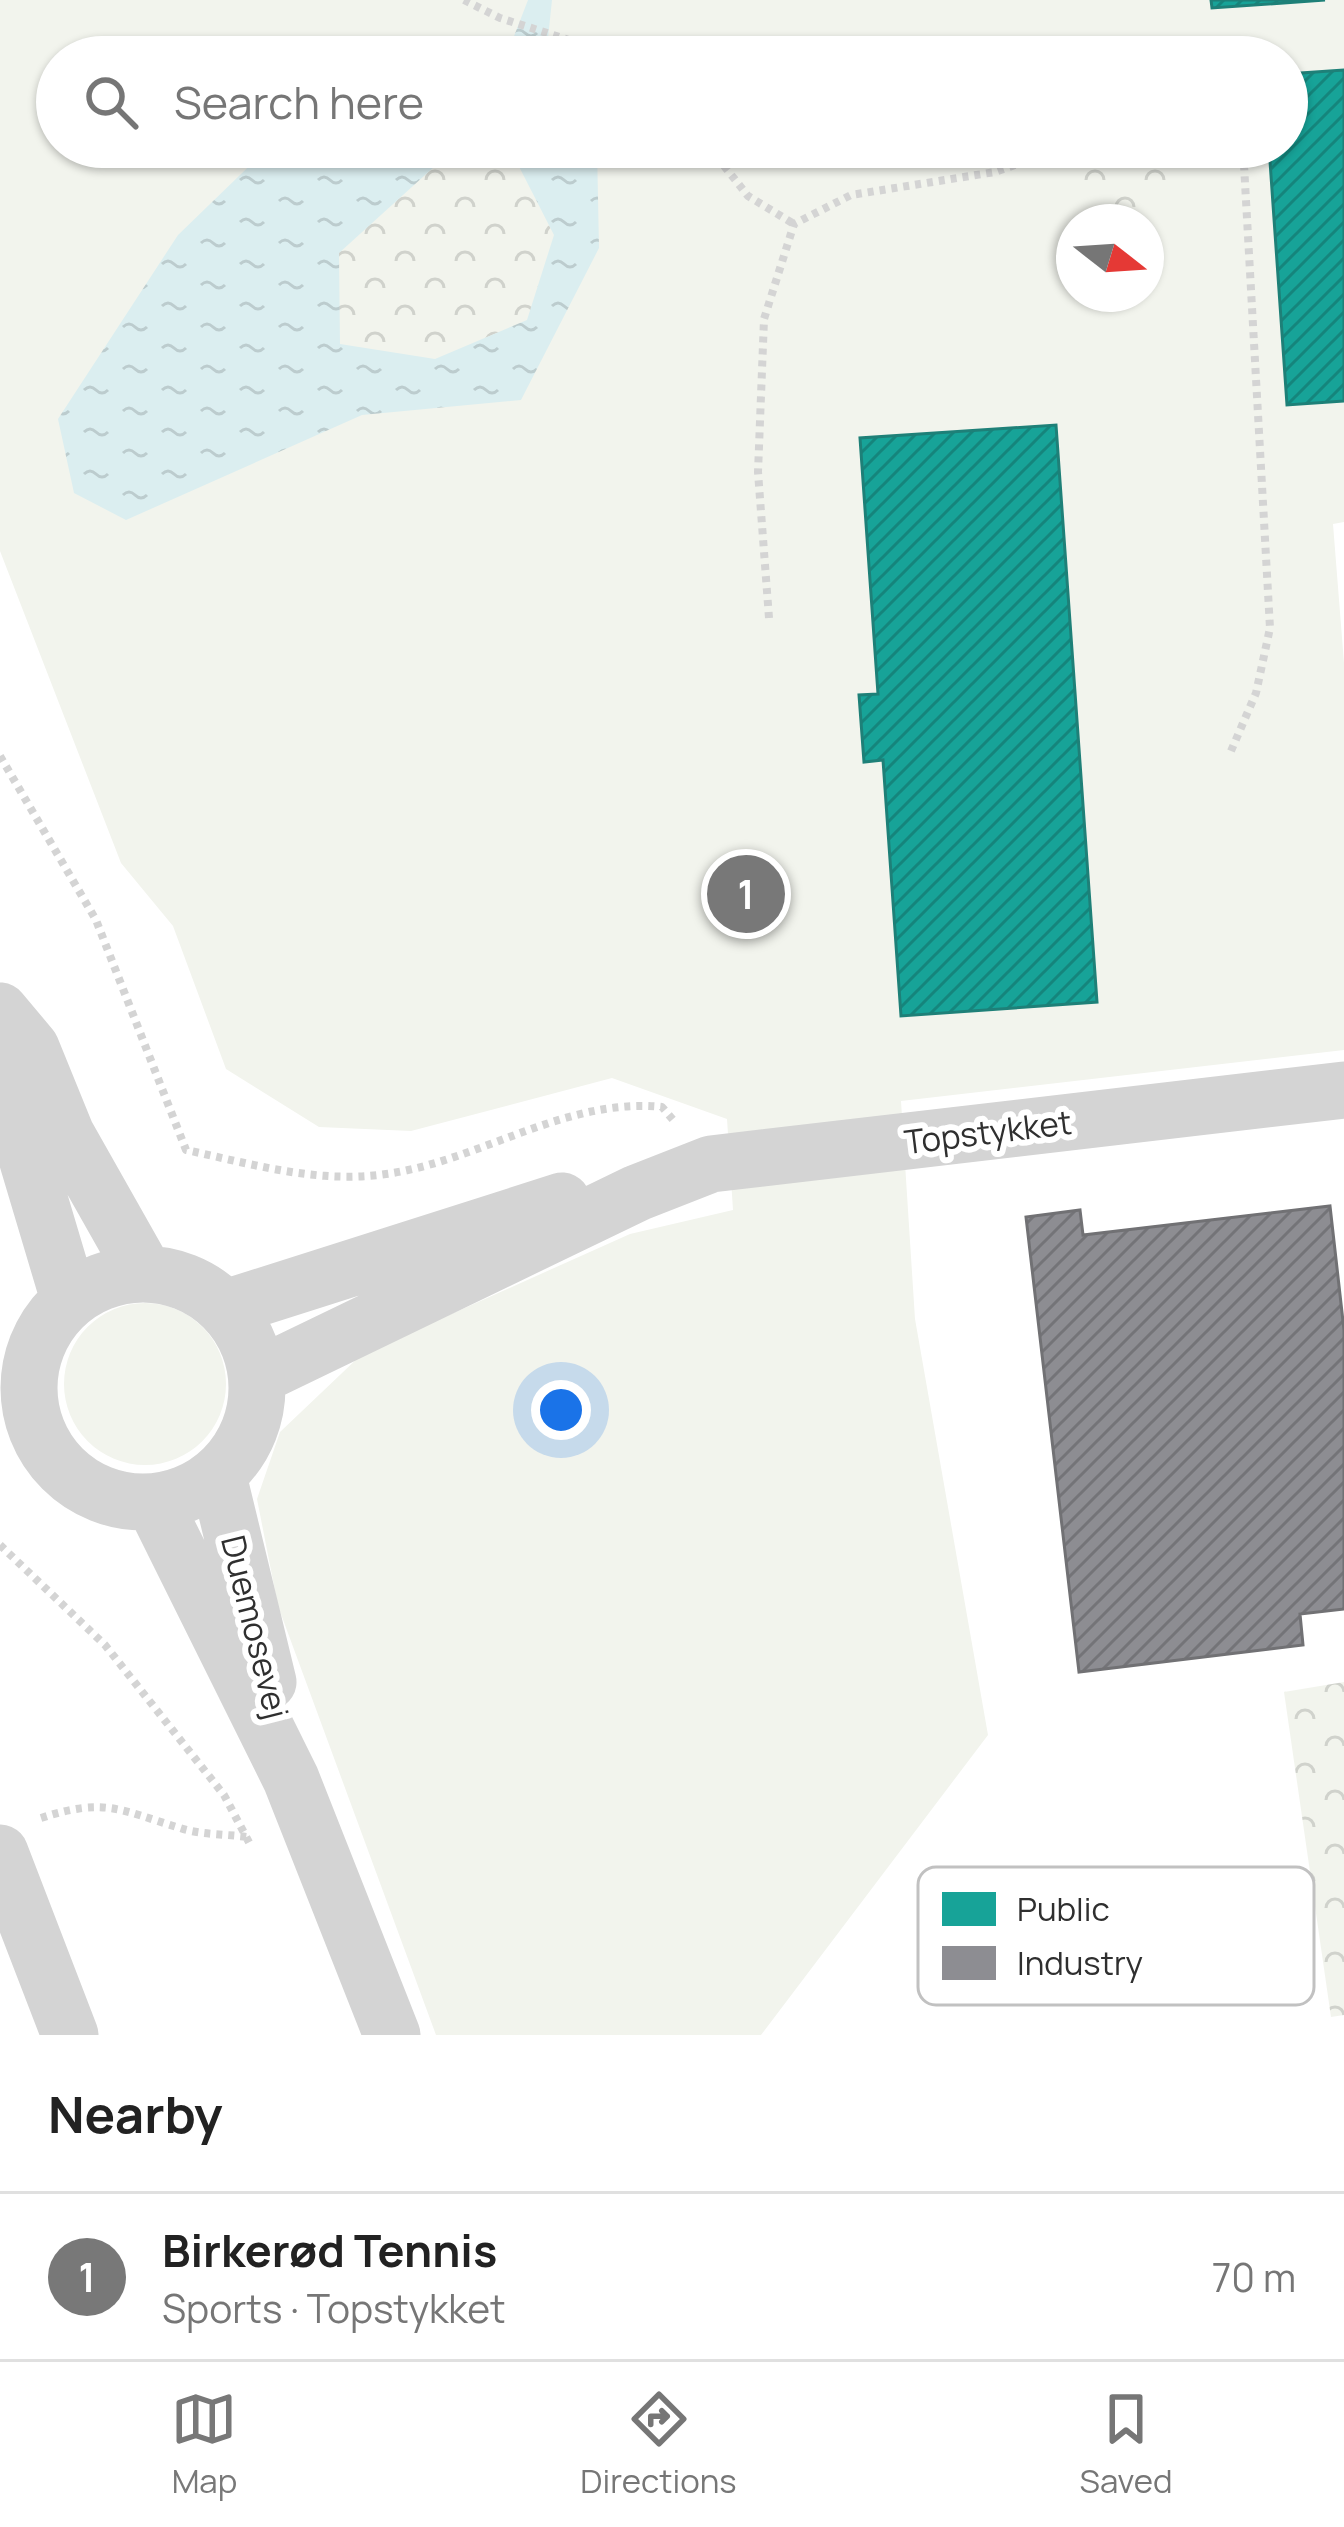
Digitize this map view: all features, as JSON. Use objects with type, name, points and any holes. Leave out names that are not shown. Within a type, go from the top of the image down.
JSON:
[{"type":"street","points":[[0,1011],[31,1048],[66,1133],[144,1272]]},
{"type":"street","points":[[0,1068],[69,1299]]},
{"type":"street","name":"Topstykket","points":[[258,1376],[583,1224],[637,1193],[711,1164],[1344,1090]]},
{"type":"street","name":"Topstykket","points":[[226,1308],[573,1198],[637,1193]]},
{"type":"street","points":[[144,1272],[188,1282],[226,1308],[247,1339],[258,1376],[255,1413],[242,1448],[218,1475],[188,1495],[154,1503],[112,1500],[75,1482],[45,1452],[29,1412],[28,1371],[42,1331],[69,1299],[104,1279],[144,1272]]},
{"type":"street","name":"Duemosevej","points":[[218,1475],[291,1779]]},
{"type":"street","name":"Duemosevej","points":[[154,1503],[291,1779],[392,2035]]},
{"type":"street","points":[[11,1839],[70,2035]]},
{"type":"path","points":[[464,0],[500,18],[556,36]]},
{"type":"path","points":[[726,168],[748,196],[794,224]]},
{"type":"path","points":[[769,618],[758,472],[764,319],[794,224],[850,196],[1006,168]]},
{"type":"path","points":[[1231,751],[1256,693],[1270,628],[1244,168]]},
{"type":"path","points":[[0,756],[96,920],[186,1150],[316,1178],[389,1174],[621,1102],[662,1107],[711,1164]]},
{"type":"path","points":[[0,1545],[105,1645],[224,1795],[256,1858]]},
{"type":"path","points":[[11,1839],[85,1803],[126,1807],[184,1830],[247,1837]]},
{"type":"green space","points":[[0,0],[1344,0],[1344,522],[1333,524],[1344,663],[1344,1050],[901,1101],[915,1319],[988,1735],[761,2035],[436,2035],[278,1606],[257,1499],[280,1432],[362,1354],[630,1234],[733,1210],[727,1119],[612,1078],[411,1131],[319,1127],[226,1069],[173,926],[121,863],[0,551]]},
{"type":"green space","points":[[433,168],[520,168],[554,235],[528,320],[435,359],[340,344],[338,253]]},
{"type":"green space","points":[[1070,168],[1181,168],[1161,204],[1115,204],[1054,176]]},
{"type":"green space","points":[[145,1303],[176,1309],[202,1327],[220,1353],[226,1384],[220,1415],[202,1441],[176,1459],[145,1465],[114,1459],[88,1441],[70,1415],[64,1384],[70,1353],[88,1327],[114,1309]]},
{"type":"green space","points":[[1344,1682],[1344,2015],[1331,2017],[1314,1899],[1314,1867],[1309,1867],[1284,1692]]},
{"type":"water","points":[[528,0],[552,0],[548,36],[514,36]]},
{"type":"water","points":[[247,168],[433,168],[339,253],[340,344],[435,359],[527,320],[554,235],[520,168],[597,168],[599,248],[521,400],[362,415],[126,520],[74,493],[58,419],[178,235]]},
{"type":"building: Public","points":[[1211,0],[1325,0],[1212,8]]},
{"type":"building: Public","points":[[1344,70],[1344,401],[1287,405],[1270,168],[1308,168],[1308,73]]},
{"type":"building: Public","points":[[1056,425],[1097,1002],[901,1016],[883,760],[864,762],[859,695],[878,694],[860,438]]},
{"type":"building: Industry","points":[[1330,1206],[1344,1330],[1344,1609],[1300,1614],[1303,1645],[1079,1672],[1026,1217],[1080,1210],[1083,1235]]},
{"type":"place","name":"Birkerød Tennis","points":[[746,894]]}]
